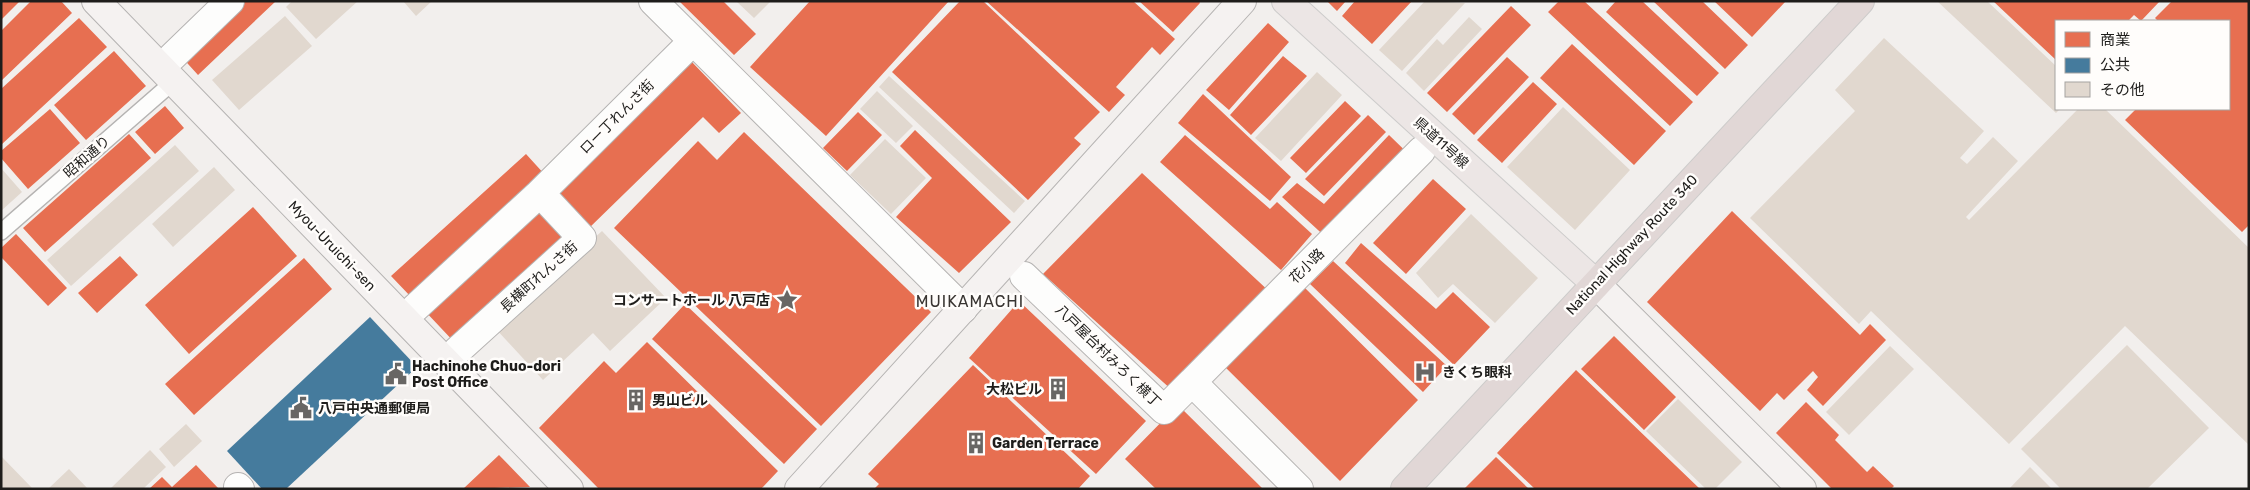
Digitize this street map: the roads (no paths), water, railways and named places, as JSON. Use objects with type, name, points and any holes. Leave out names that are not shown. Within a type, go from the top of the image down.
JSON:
[{"type":"highway","name":"National Highway Route 340","points":[[1405,489],[1860,1]]},
{"type":"main road","name":"県道11号線","points":[[1286,1],[1596,284]]},
{"type":"street","name":"Myou-Uruichi-sen","points":[[96,1],[172,69],[569,489]]},
{"type":"street","points":[[172,69],[230,1]]},
{"type":"street","points":[[653,1],[963,309]]},
{"type":"street","points":[[799,489],[1242,1]]},
{"type":"street","name":"ロー丁れんさ街","points":[[540,193],[693,41]]},
{"type":"street","name":"花小路","points":[[1192,382],[1421,151]]},
{"type":"street","points":[[415,308],[540,193]]},
{"type":"street","name":"長横町れんさ街","points":[[457,351],[582,238],[540,193]]},
{"type":"street","name":"八戸屋台村みろく横丁","points":[[1024,276],[1164,410],[1192,382]]},
{"type":"street","points":[[1596,284],[1802,489]]},
{"type":"street","points":[[1192,382],[1298,489]]},
{"type":"lane","name":"昭和通り","points":[[1,232],[172,69]]},
{"type":"place","name":"コンサートホール 八戸店","points":[[787,300]]},
{"type":"place","name":"きくち眼科","points":[[1425,372]]},
{"type":"place","name":"Hachinohe Chuo-dori Post Office","points":[[396,374]]},
{"type":"place","name":"大松ビル","points":[[1058,389]]},
{"type":"place","name":"男山ビル","points":[[636,400]]},
{"type":"place","name":"八戸中央通郵便局","points":[[301,408]]},
{"type":"place","name":"Garden Terrace","points":[[976,443]]},
{"type":"district","name":"MUIKAMACHI","points":[[970,301]]}]
